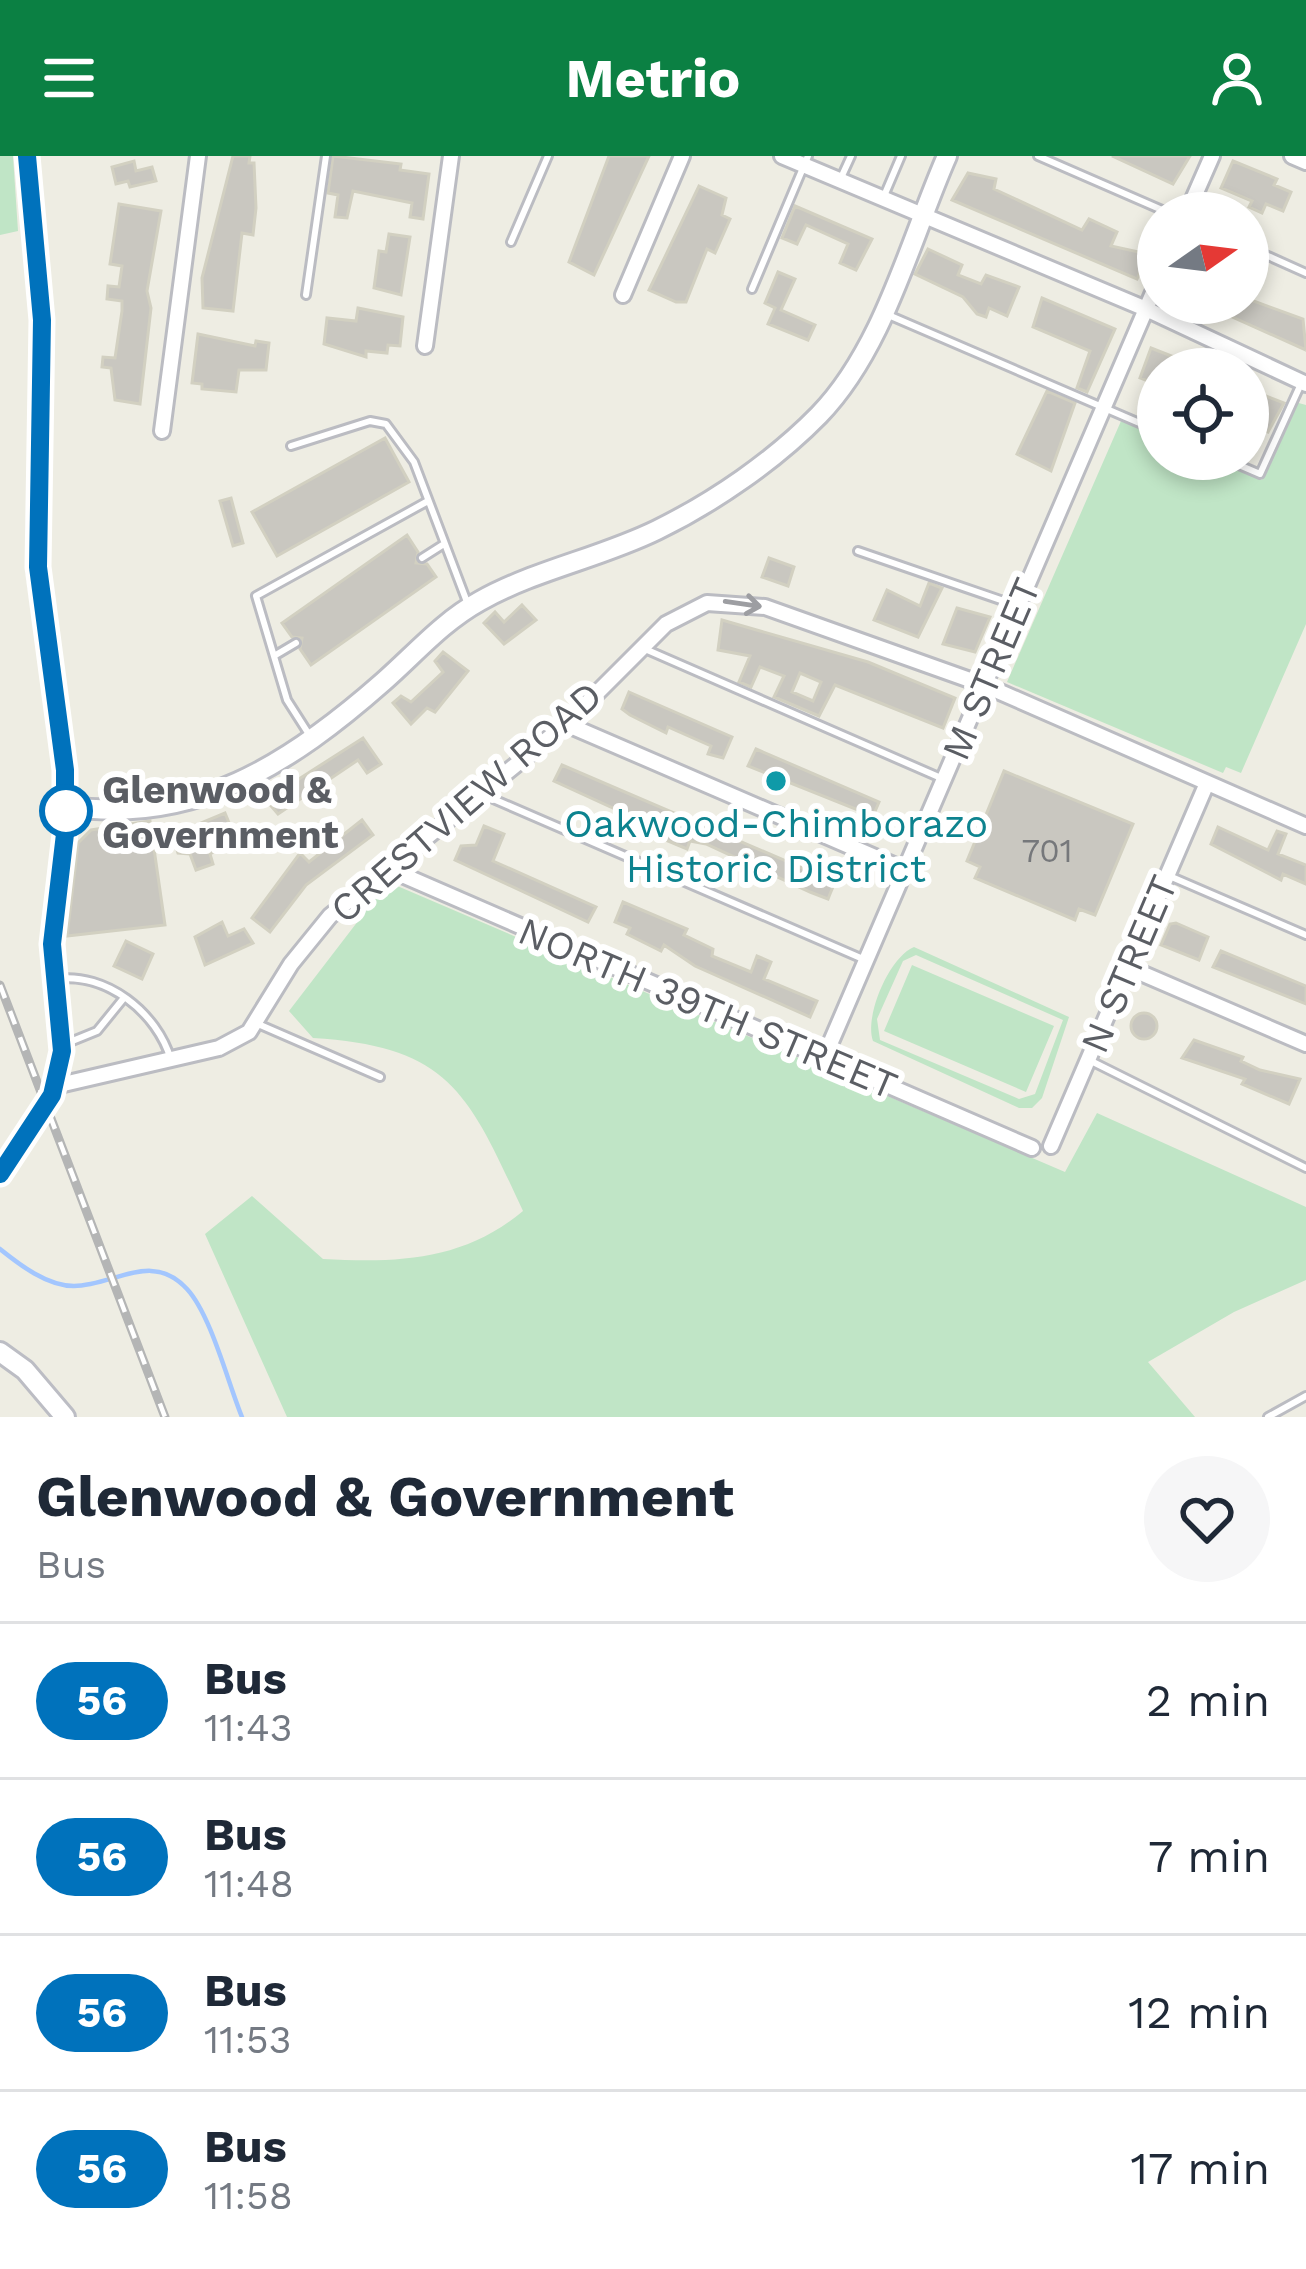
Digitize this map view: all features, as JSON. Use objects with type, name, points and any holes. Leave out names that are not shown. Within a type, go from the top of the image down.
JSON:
[{"type":"street","points":[[0,1174],[55,1086],[62,1045],[53,979],[52,922],[66,806],[62,718],[36,549],[42,320],[27,156]]},
{"type":"street","points":[[162,431],[198,156]]},
{"type":"street","points":[[424,346],[451,156]]},
{"type":"street","points":[[623,295],[682,156]]},
{"type":"street","points":[[782,156],[806,161],[840,181],[1137,305]]},
{"type":"street","points":[[66,806],[128,813],[171,807],[255,773],[312,739],[469,607],[655,531],[714,499],[819,415],[852,372],[947,156]]},
{"type":"street","points":[[1196,192],[1212,156]]},
{"type":"street","points":[[1292,156],[1306,162]]},
{"type":"street","name":"M STREET","points":[[824,1058],[1140,324]]},
{"type":"street","points":[[1178,324],[1304,383]]},
{"type":"street","name":"CRESTVIEW ROAD","points":[[258,1024],[314,933],[385,867],[566,724],[642,648],[692,608],[738,602],[984,686],[1306,826]]},
{"type":"street","points":[[566,724],[905,870]]},
{"type":"street","name":"N STREET","points":[[1051,1146],[1207,782]]},
{"type":"street","name":"NORTH 39TH STREET","points":[[385,867],[1032,1148]]},
{"type":"street","points":[[1127,967],[1306,1045]]},
{"type":"street","points":[[55,1086],[219,1048],[258,1024]]},
{"type":"street","points":[[0,1352],[25,1370],[65,1417]]},
{"type":"lane","points":[[306,295],[326,156]]},
{"type":"lane","points":[[511,242],[548,156]]},
{"type":"lane","points":[[840,181],[851,156]]},
{"type":"lane","points":[[882,199],[902,156]]},
{"type":"lane","points":[[1038,156],[1137,199]]},
{"type":"lane","points":[[752,290],[806,161]]},
{"type":"lane","points":[[1269,256],[1306,272]]},
{"type":"lane","points":[[881,312],[1137,422]]},
{"type":"lane","points":[[1269,455],[1304,383]]},
{"type":"lane","points":[[291,446],[370,421],[386,424],[405,444],[469,607]]},
{"type":"lane","points":[[312,739],[286,700],[256,596],[428,501]]},
{"type":"lane","points":[[422,558],[445,544]]},
{"type":"lane","points":[[858,551],[1018,606]]},
{"type":"lane","points":[[274,656],[296,643]]},
{"type":"lane","points":[[642,648],[944,779]]},
{"type":"lane","points":[[481,794],[866,961]]},
{"type":"lane","points":[[1167,875],[1306,935]]},
{"type":"lane","points":[[53,979],[91,977],[140,1007],[171,1060]]},
{"type":"lane","points":[[62,1045],[98,1031],[124,998]]},
{"type":"lane","points":[[258,1024],[380,1077]]},
{"type":"lane","points":[[1088,1059],[1306,1168]]},
{"type":"lane","points":[[1268,1417],[1306,1396]]},
{"type":"green space","points":[[0,156],[13,156],[18,231],[0,235]]},
{"type":"green space","points":[[1295,402],[1306,405],[1306,624],[1241,773],[1226,767],[1223,773],[1007,682],[1121,421],[1137,427],[1137,480],[1269,480],[1269,463]]},
{"type":"green space","points":[[388,882],[1065,1172],[1097,1113],[1306,1207],[1306,1280],[1234,1312],[1148,1362],[1195,1417],[287,1417],[205,1234],[252,1196],[323,1259],[403,1259],[477,1240],[523,1211],[487,1136],[450,1084],[396,1052],[313,1038],[289,1011]]},
{"type":"green space","points":[[914,947],[1069,1017],[1042,1098],[1032,1108],[1019,1108],[873,1041],[875,1003],[905,953]],"holes":[[[916,955],[1063,1020],[1035,1094],[1019,1099],[880,1040],[877,1019],[903,961]]]},
{"type":"green space","points":[[912,965],[1054,1026],[1026,1092],[884,1031]]},
{"type":"building","points":[[233,156],[250,156],[249,163],[254,163],[256,208],[253,235],[242,233],[233,311],[203,308],[202,278]]},
{"type":"building","points":[[333,156],[401,164],[400,170],[429,174],[423,219],[410,217],[412,203],[353,191],[347,218],[335,217],[338,195],[328,193]]},
{"type":"building","points":[[609,156],[649,156],[594,275],[569,262]]},
{"type":"building","points":[[1112,156],[1190,156],[1173,184]]},
{"type":"building","points":[[134,161],[136,171],[152,167],[156,181],[130,187],[128,181],[116,184],[112,167]]},
{"type":"building","points":[[1233,161],[1277,179],[1274,185],[1291,192],[1283,211],[1269,205],[1269,192],[1221,188]]},
{"type":"building","points":[[968,173],[996,179],[994,189],[1082,230],[1089,219],[1117,232],[1111,246],[1137,252],[1137,279],[952,200]]},
{"type":"building","points":[[699,186],[726,198],[722,215],[730,219],[715,253],[707,249],[686,302],[676,302],[649,290]]},
{"type":"building","points":[[119,204],[161,211],[147,291],[151,308],[140,404],[115,400],[111,368],[102,367],[103,357],[115,358],[122,311],[122,301],[107,299],[108,286],[119,287],[122,266],[110,264]]},
{"type":"building","points":[[795,206],[872,239],[856,270],[840,263],[848,244],[806,225],[797,244],[782,238]]},
{"type":"building","points":[[389,234],[410,237],[401,295],[374,288],[379,251],[386,252]]},
{"type":"building","points":[[928,249],[962,265],[958,275],[981,284],[986,275],[1019,287],[1007,316],[989,308],[986,317],[977,314],[963,297],[915,274]]},
{"type":"building","points":[[778,272],[795,279],[781,310],[815,325],[808,340],[768,324],[775,308],[765,303]]},
{"type":"building","points":[[1042,298],[1115,329],[1087,392],[1077,388],[1090,351],[1033,327]]},
{"type":"building","points":[[1269,307],[1303,319],[1306,350],[1248,324],[1269,324]]},
{"type":"building","points":[[358,308],[403,317],[400,346],[388,345],[387,353],[366,351],[366,357],[324,344],[327,318],[356,321]]},
{"type":"building","points":[[198,334],[255,346],[256,341],[269,343],[266,370],[239,370],[236,392],[202,389],[202,384],[192,383]]},
{"type":"building","points":[[1047,391],[1075,403],[1051,471],[1017,454]]},
{"type":"building","points":[[1269,397],[1284,403],[1269,430]]},
{"type":"building","points":[[385,438],[409,482],[277,556],[252,512]]},
{"type":"building","points":[[231,498],[243,543],[233,546],[220,501]]},
{"type":"building","points":[[407,535],[418,552],[416,563],[427,564],[436,577],[311,665],[300,649],[302,638],[292,637],[282,623]]},
{"type":"building","points":[[769,558],[794,567],[788,586],[762,577]]},
{"type":"building","points":[[929,583],[942,588],[918,637],[874,620],[887,590],[920,606]]},
{"type":"building","points":[[522,605],[536,620],[504,644],[484,623],[495,612],[504,622]]},
{"type":"building","points":[[957,608],[990,617],[975,652],[943,644]]},
{"type":"building","points":[[722,620],[868,662],[955,698],[943,728],[835,685],[819,716],[774,697],[784,676],[760,667],[751,687],[739,682],[750,656],[718,650]],"holes":[[[800,673],[821,682],[813,701],[792,692]]]},
{"type":"building","points":[[443,652],[468,671],[435,712],[427,708],[411,724],[393,703],[401,696],[411,702],[443,672],[435,661]]},
{"type":"building","points":[[629,692],[732,737],[723,758],[708,754],[711,746],[668,727],[666,733],[630,715],[622,709]]},
{"type":"building","points":[[363,738],[381,764],[367,773],[358,760],[278,814],[266,800]]},
{"type":"building","points":[[756,749],[879,802],[873,816],[748,766]]},
{"type":"building","points":[[562,765],[835,882],[828,899],[706,844],[690,841],[687,849],[649,833],[641,821],[554,781]]},
{"type":"building","points":[[1004,771],[1133,824],[1095,915],[1079,909],[1075,920],[975,878],[980,867],[967,861]]},
{"type":"building","points":[[225,813],[232,830],[217,836],[223,847],[210,854],[213,864],[196,870],[190,854],[178,853],[172,835]]},
{"type":"building","points":[[362,820],[373,835],[306,885],[270,932],[252,918],[300,853],[309,862]]},
{"type":"building","points":[[150,821],[165,925],[67,936],[78,843],[91,830]]},
{"type":"building","points":[[484,826],[504,834],[493,861],[596,907],[588,922],[455,860],[461,846],[476,845]]},
{"type":"building","points":[[1218,827],[1268,850],[1277,831],[1286,834],[1278,854],[1306,865],[1306,884],[1283,874],[1281,880],[1211,844]]},
{"type":"building","points":[[623,902],[687,929],[684,935],[713,949],[712,956],[751,972],[757,956],[771,962],[764,979],[817,1001],[810,1017],[695,966],[664,945],[661,951],[627,934],[630,928],[615,922]]},
{"type":"building","points":[[222,922],[228,936],[244,929],[253,943],[205,965],[195,937]]},
{"type":"building","points":[[1170,924],[1208,937],[1199,960],[1161,945]]},
{"type":"building","points":[[126,941],[153,954],[142,979],[114,966]]},
{"type":"building","points":[[1221,951],[1306,986],[1306,1004],[1213,967]]},
{"type":"building","points":[[1144,1013],[1157,1026],[1144,1039],[1131,1026]]},
{"type":"building","points":[[1194,1040],[1243,1057],[1241,1061],[1260,1070],[1300,1079],[1289,1104],[1242,1084],[1245,1079],[1182,1058]]},
{"type":"waterway","points":[[0,1249],[34,1273],[64,1285],[89,1285],[146,1271],[174,1278],[204,1315],[242,1417]]},
{"type":"railway","points":[[0,985],[165,1417]]},
{"type":"bus line","name":"56","points":[[0,1174],[52,1095],[62,1051],[52,944],[65,834],[65,770],[61,708],[38,567],[35,501],[42,320],[27,156]]},
{"type":"place","name":"Oakwood-Chimborazo Historic District","points":[[776,781]]},
{"type":"place","name":"Glenwood & Government","points":[[66,811]]}]
